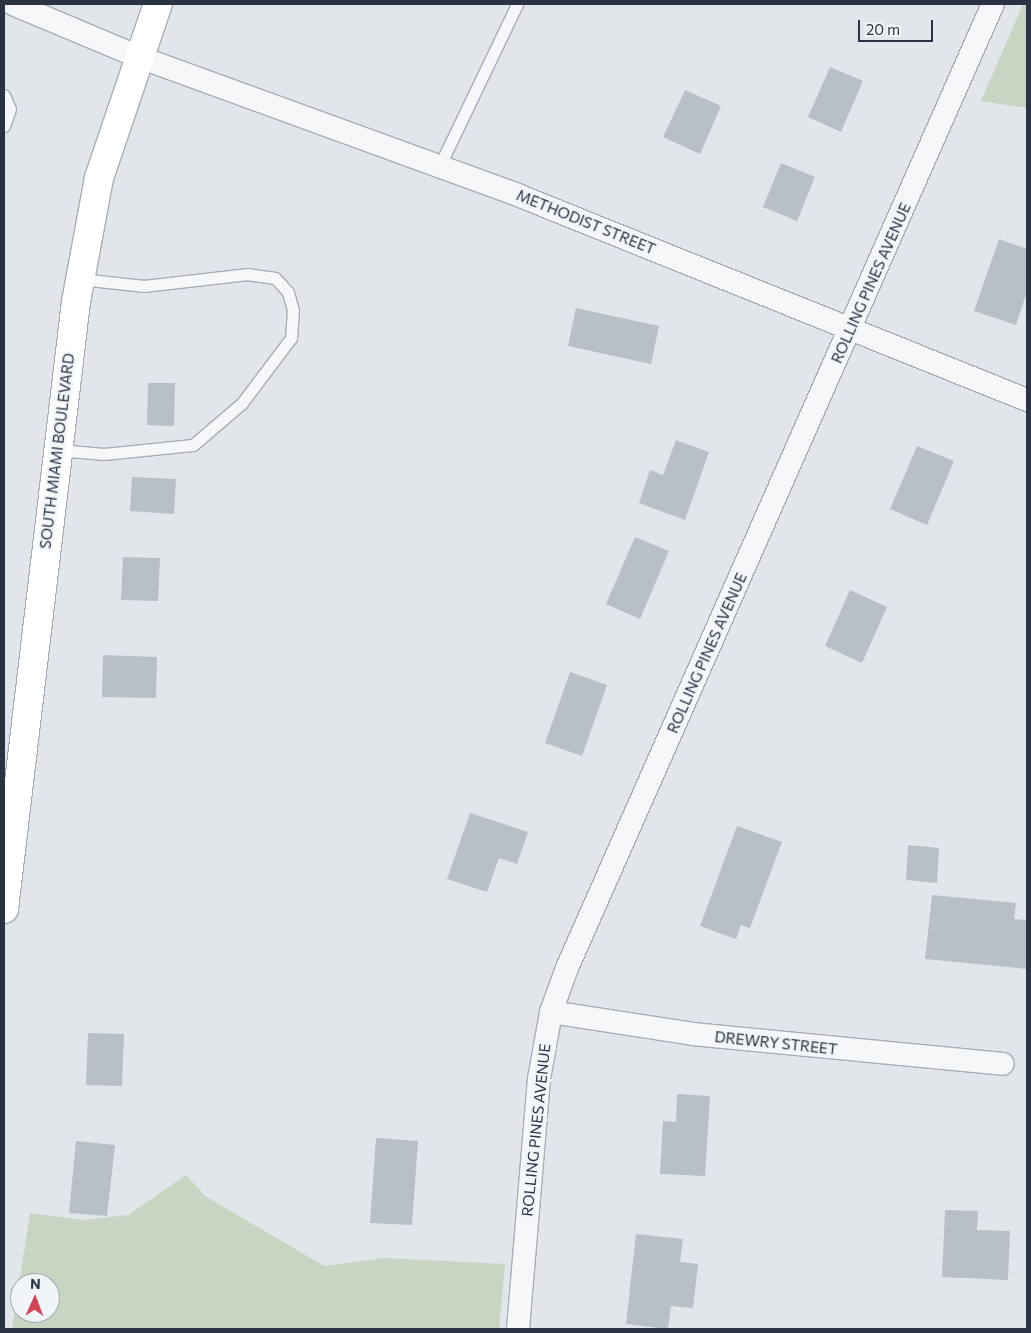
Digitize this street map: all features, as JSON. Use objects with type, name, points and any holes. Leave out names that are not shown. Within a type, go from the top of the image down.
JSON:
[{"type":"main road","name":"SOUTH MIAMI BOULEVARD","points":[[4,909],[56,450],[80,279],[99,178],[158,4]]},
{"type":"street","name":"METHODIST STREET","points":[[13,4],[140,57],[520,196],[1027,400]]},
{"type":"street","name":"ROLLING PINES AVENUE","points":[[518,1329],[534,1129],[551,1012],[571,958],[993,4]]},
{"type":"street","name":"DREWRY STREET","points":[[551,1012],[693,1034],[1003,1064]]},
{"type":"lane","points":[[439,167],[517,4]]},
{"type":"lane","points":[[4,95],[10,109],[4,126]]},
{"type":"lane","points":[[56,450],[104,454],[193,445],[242,403],[291,338],[292,310],[288,292],[275,278],[248,274],[144,286],[80,279]]},
{"type":"green space","points":[[1023,4],[1027,4],[1027,108],[981,101]]},
{"type":"green space","points":[[186,1175],[205,1196],[324,1266],[384,1258],[505,1264],[499,1329],[12,1329],[13,1323],[60,1323],[60,1273],[21,1273],[30,1213],[84,1220],[128,1215]]},
{"type":"building","points":[[830,67],[863,81],[841,132],[808,117]]},
{"type":"building","points":[[685,90],[721,106],[700,154],[663,137]]},
{"type":"building","points":[[781,163],[815,177],[797,221],[763,207]]},
{"type":"building","points":[[999,239],[1027,249],[1027,292],[1016,325],[974,311]]},
{"type":"building","points":[[576,308],[659,326],[651,364],[568,346]]},
{"type":"building","points":[[148,383],[175,383],[174,426],[147,425]]},
{"type":"building","points":[[676,440],[709,452],[685,520],[639,503],[650,470],[663,475]]},
{"type":"building","points":[[917,446],[954,461],[927,525],[890,509]]},
{"type":"building","points":[[132,477],[176,479],[174,514],[130,511]]},
{"type":"building","points":[[635,537],[669,551],[640,619],[606,604]]},
{"type":"building","points":[[123,557],[160,558],[158,601],[121,600]]},
{"type":"building","points":[[850,590],[887,607],[862,663],[825,646]]},
{"type":"building","points":[[103,655],[157,657],[156,698],[102,697]]},
{"type":"building","points":[[570,672],[607,685],[582,756],[545,743]]},
{"type":"building","points":[[470,813],[528,832],[517,864],[499,858],[487,892],[447,879]]},
{"type":"building","points":[[737,826],[782,842],[750,928],[741,925],[736,939],[700,926]]},
{"type":"building","points":[[908,845],[939,848],[937,883],[906,880]]},
{"type":"building","points":[[932,895],[1016,903],[1014,919],[1027,920],[1027,969],[925,959]]},
{"type":"building","points":[[88,1033],[124,1034],[122,1086],[86,1085]]},
{"type":"building","points":[[677,1094],[710,1096],[705,1176],[660,1174],[663,1121],[676,1122]]},
{"type":"building","points":[[376,1138],[418,1141],[412,1225],[370,1223]]},
{"type":"building","points":[[76,1141],[115,1145],[107,1216],[69,1213]]},
{"type":"building","points":[[945,1210],[978,1211],[977,1230],[1010,1231],[1008,1280],[942,1277]]},
{"type":"building","points":[[636,1234],[683,1239],[680,1262],[698,1264],[693,1308],[671,1306],[668,1329],[626,1324]]}]
